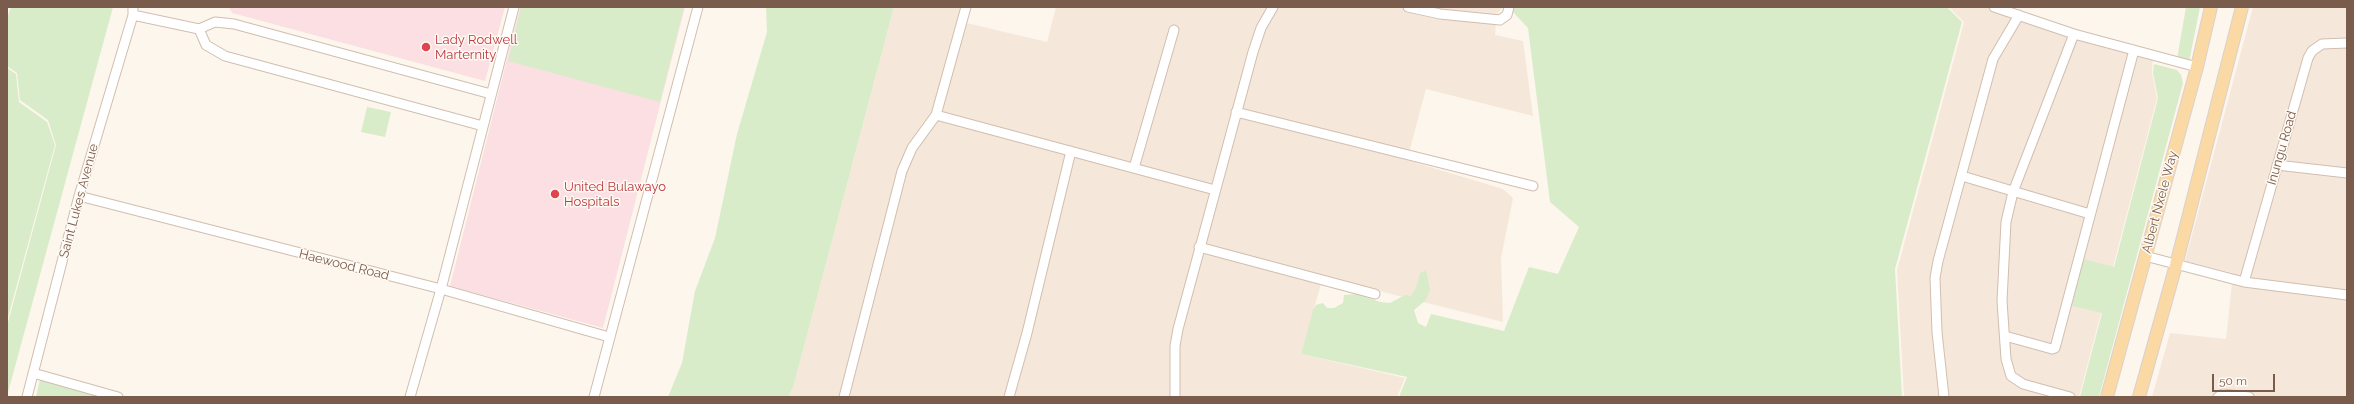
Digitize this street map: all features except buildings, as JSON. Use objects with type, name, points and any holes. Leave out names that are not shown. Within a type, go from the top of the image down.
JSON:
[{"type":"main road","name":"Albert Nxele Way","points":[[2107,397],[2197,67],[2211,7]]},
{"type":"main road","points":[[2139,397],[2176,265],[2242,7]]},
{"type":"street","points":[[410,397],[441,289],[514,7]]},
{"type":"street","points":[[594,397],[698,7]]},
{"type":"street","points":[[844,397],[902,172],[912,148],[936,115],[966,7]]},
{"type":"street","points":[[1175,397],[1177,336],[1236,112],[1261,28],[1273,7]]},
{"type":"street","points":[[1408,7],[1440,14],[1494,20],[1504,18],[1509,7]]},
{"type":"street","points":[[1994,7],[2074,34],[2197,67]]},
{"type":"street","points":[[133,11],[200,29],[215,22],[234,24],[491,94]]},
{"type":"street","name":"Saint Lukes Avenue","points":[[27,397],[79,196],[133,11]]},
{"type":"street","points":[[1944,397],[1937,332],[1935,278],[1938,261],[1993,59],[2019,15]]},
{"type":"street","points":[[200,29],[206,45],[225,56],[483,126]]},
{"type":"street","points":[[1134,168],[1174,30]]},
{"type":"street","points":[[2070,397],[2057,395],[2024,384],[2011,376],[2006,359],[2003,261],[2006,222],[2012,192],[2074,34]]},
{"type":"street","name":"Inungu Road","points":[[2244,282],[2308,58],[2312,51],[2322,44],[2347,43]]},
{"type":"street","points":[[2005,336],[2052,349],[2055,348],[2134,50]]},
{"type":"street","points":[[1236,112],[1533,186]]},
{"type":"street","points":[[936,115],[1215,190]]},
{"type":"street","points":[[1008,397],[1027,333],[1071,151]]},
{"type":"street","points":[[2277,166],[2347,173]]},
{"type":"street","points":[[1962,176],[2090,214]]},
{"type":"street","name":"Haewood Road","points":[[79,196],[441,289],[609,337]]},
{"type":"street","points":[[1200,247],[1375,294]]},
{"type":"street","points":[[2145,256],[2244,282],[2347,295]]},
{"type":"street","points":[[33,374],[118,397]]},
{"type":"street","points":[[2218,397],[2223,394],[2249,397]]},
{"type":"shaded area","name":"Lady Rodwell Marternity","points":[[229,7],[505,7],[485,81],[232,13]]},
{"type":"shaded area","name":"United Bulawayo Hospitals","points":[[520,7],[685,7],[603,328],[450,286]]},
{"type":"shaded area","points":[[894,7],[961,8],[958,21],[1047,42],[1056,7],[1503,7],[1497,14],[1495,35],[1523,41],[1533,116],[1426,89],[1407,160],[1503,189],[1513,198],[1501,258],[1503,322],[1323,277],[1301,354],[1405,378],[1397,397],[788,397],[793,388]]},
{"type":"shaded area","points":[[1949,7],[2004,7],[2153,57],[2152,73],[2157,98],[2079,397],[1904,397],[1897,270],[1964,22]]},
{"type":"shaded area","points":[[2253,7],[2347,7],[2347,397],[2152,397],[2170,333],[2226,339],[2233,273],[2185,261]]},
{"type":"green space","points":[[11,7],[113,7],[7,396],[7,326],[56,145],[48,120],[20,100],[17,73],[7,66],[7,18]]},
{"type":"green space","points":[[521,7],[684,7],[660,102],[508,61]]},
{"type":"green space","points":[[766,7],[894,7],[793,388],[788,397],[668,397],[682,363],[695,291],[715,238],[737,134],[767,32]]},
{"type":"green space","points":[[1511,7],[1947,7],[1962,22],[1895,269],[1902,397],[1399,397],[1407,377],[1301,354],[1313,310],[1316,305],[1323,303],[1327,308],[1334,308],[1343,303],[1344,295],[1357,294],[1380,302],[1390,303],[1405,295],[1411,296],[1416,288],[1420,273],[1426,270],[1430,290],[1425,301],[1414,310],[1418,323],[1426,327],[1431,314],[1504,331],[1529,267],[1558,274],[1579,227],[1550,202],[1528,28],[1512,11]]},
{"type":"green space","points":[[2186,7],[2200,7],[2189,62],[2177,59]]},
{"type":"green space","points":[[2154,64],[2177,70],[2181,75],[2183,83],[2099,397],[2080,397],[2102,313],[2068,305],[2080,258],[2114,267],[2158,98],[2153,73]]},
{"type":"green space","points":[[7,68],[16,74],[19,102],[47,122],[55,145],[7,321]]},
{"type":"green space","points":[[367,107],[391,112],[385,137],[361,132]]},
{"type":"green space","points":[[40,379],[107,397],[36,397]]},
{"type":"place","name":"Lady Rodwell Marternity","points":[[426,47]]},
{"type":"place","name":"United Bulawayo Hospitals","points":[[555,194]]}]
